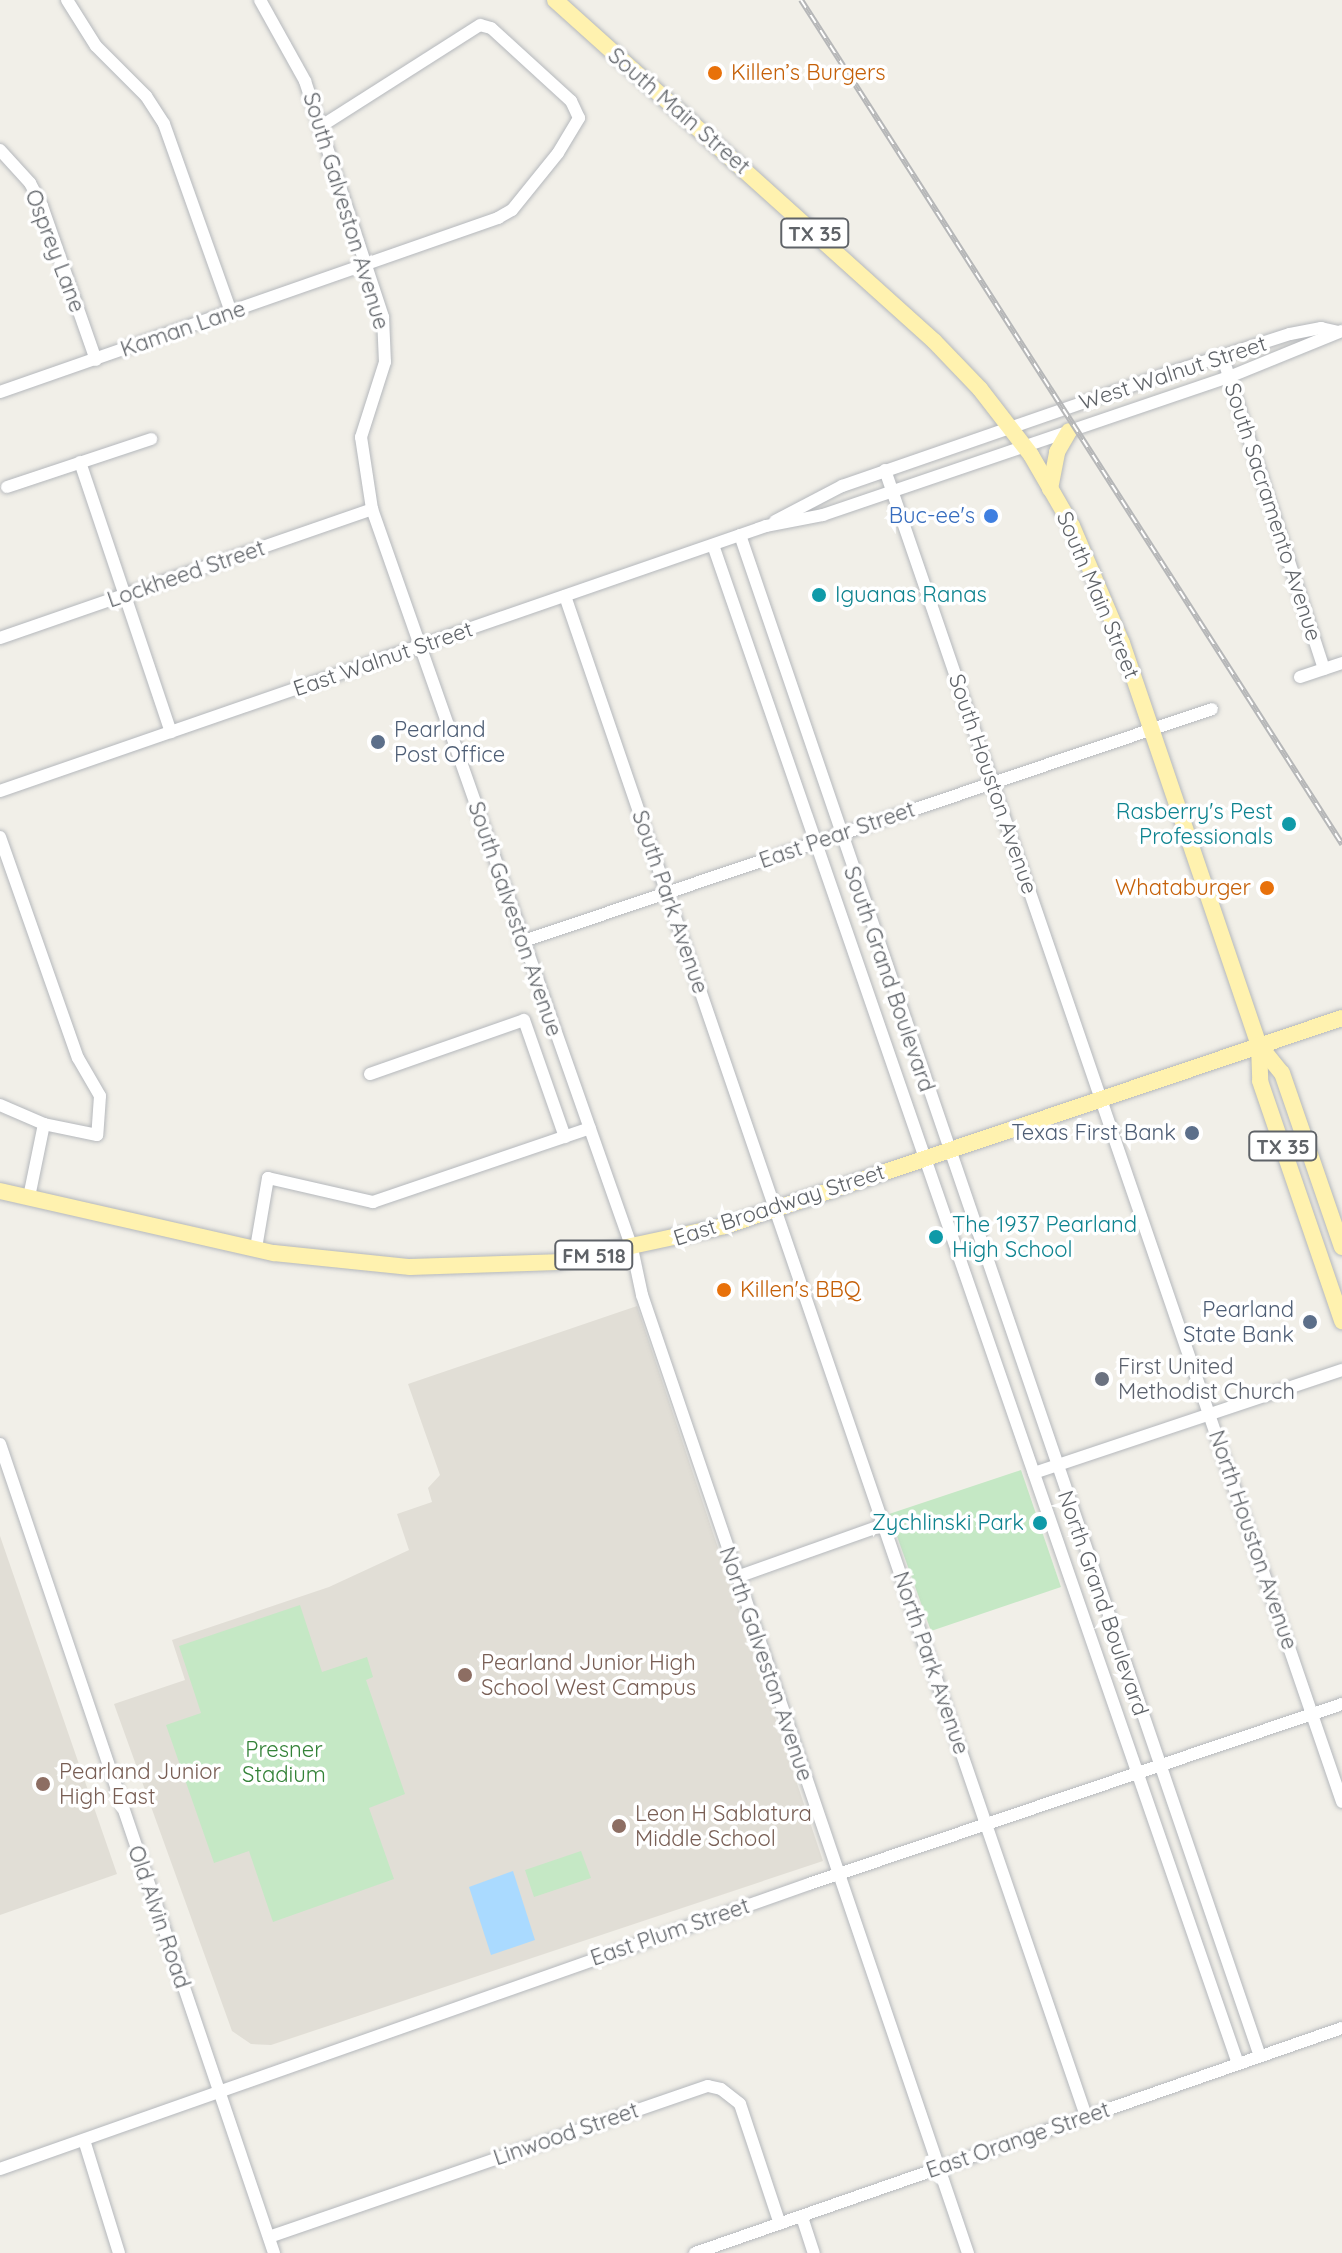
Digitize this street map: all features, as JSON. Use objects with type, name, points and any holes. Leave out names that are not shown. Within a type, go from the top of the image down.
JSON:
[{"type":"main road","name":"South Main Street","points":[[555,0],[934,341],[1023,446],[1050,489],[1111,614],[1259,1045]]},
{"type":"main road","points":[[1050,489],[1057,452],[1069,431]]},
{"type":"main road","name":"FM 518","points":[[1259,1045],[1342,1018]]},
{"type":"main road","name":"East Broadway Street","points":[[0,1191],[256,1248],[451,1268],[557,1262],[632,1248],[775,1209],[1259,1045]]},
{"type":"main road","name":"TX 35","points":[[1259,1045],[1282,1073],[1342,1247]]},
{"type":"main road","name":"TX 35","points":[[1259,1045],[1260,1081],[1342,1321]]},
{"type":"street","points":[[67,0],[96,46],[146,96],[164,124],[231,312]]},
{"type":"street","name":"South Galveston Avenue","points":[[260,0],[293,52],[383,317],[386,348],[361,437],[372,509],[521,942],[632,1248]]},
{"type":"street","name":"Kaman Lane","points":[[0,392],[466,233],[512,210],[576,127],[577,110],[491,28],[480,25],[320,127]]},
{"type":"street","name":"Osprey Lane","points":[[0,150],[30,183],[42,206],[96,360]]},
{"type":"street","name":"West Walnut Street","points":[[1008,427],[1290,334],[1321,328],[1341,332]]},
{"type":"street","name":"West Walnut Street","points":[[1023,446],[1229,377],[1341,332]]},
{"type":"street","name":"South Sacramento Avenue","points":[[1222,355],[1324,669]]},
{"type":"street","name":"East Walnut Street","points":[[766,526],[842,486],[1008,427]]},
{"type":"street","points":[[7,487],[151,439]]},
{"type":"street","name":"East Walnut Street","points":[[0,791],[766,526],[823,515],[1023,446]]},
{"type":"street","points":[[80,462],[171,732]]},
{"type":"street","name":"South Houston Avenue","points":[[885,470],[1102,1097]]},
{"type":"street","name":"Lockheed Street","points":[[0,638],[372,509]]},
{"type":"street","name":"South Grand Boulevard","points":[[740,535],[946,1150]]},
{"type":"street","name":"South Grand Boulevard","points":[[713,545],[925,1157]]},
{"type":"street","name":"South Park Avenue","points":[[565,596],[775,1209]]},
{"type":"street","points":[[1300,677],[1342,663]]},
{"type":"street","name":"East Pear Street","points":[[521,942],[1212,709]]},
{"type":"street","points":[[0,837],[78,1058],[100,1096],[97,1135],[44,1124],[0,1105]]},
{"type":"street","points":[[370,1074],[524,1020],[565,1137]]},
{"type":"street","name":"North Houston Avenue","points":[[1102,1097],[1342,1802]]},
{"type":"street","points":[[29,1197],[44,1124]]},
{"type":"street","points":[[256,1248],[268,1178],[373,1202],[590,1128]]},
{"type":"street","name":"North Grand Boulevard","points":[[946,1150],[1260,2056]]},
{"type":"street","name":"North Grand Boulevard","points":[[925,1157],[1238,2064]]},
{"type":"street","name":"North Park Avenue","points":[[775,1209],[1086,2116]]},
{"type":"street","name":"North Galveston Avenue","points":[[632,1248],[642,1295],[968,2253]]},
{"type":"street","points":[[1034,1473],[1342,1370]]},
{"type":"street","name":"Old Alvin Road","points":[[0,1444],[274,2253]]},
{"type":"street","points":[[737,1577],[883,1525]]},
{"type":"street","name":"East Plum Street","points":[[0,2169],[838,1874],[1342,1704]]},
{"type":"street","name":"East Orange Street","points":[[695,2253],[1342,2028]]},
{"type":"street","name":"Linwood Street","points":[[269,2237],[708,2086],[721,2089],[740,2104],[780,2224]]},
{"type":"street","points":[[84,2140],[119,2253]]},
{"type":"street","points":[[802,2217],[814,2253]]},
{"type":"shaded area","name":"Pearland Junior High School West Campus","points":[[637,1306],[823,1861],[271,2045],[251,2044],[232,2031],[114,1704],[185,1680],[172,1640],[329,1587],[409,1550],[397,1514],[432,1502],[428,1488],[440,1475],[408,1384]]},
{"type":"shaded area","name":"Pearland Junior High East","points":[[0,1536],[117,1874],[0,1915]]},
{"type":"green space","points":[[1021,1470],[1061,1587],[931,1631],[889,1514]]},
{"type":"green space","name":"Presner Stadium","points":[[300,1605],[322,1672],[367,1657],[373,1677],[366,1680],[405,1794],[369,1808],[394,1879],[273,1922],[249,1851],[214,1863],[166,1725],[201,1713],[179,1646]]},
{"type":"green space","points":[[581,1851],[591,1878],[534,1897],[525,1870]]},
{"type":"water","points":[[513,1871],[535,1940],[491,1955],[469,1887]]},
{"type":"railway","points":[[801,0],[1342,844]]},
{"type":"place","name":"Killen’s Burgers","points":[[715,73]]},
{"type":"place","name":"Buc-ee's","points":[[991,516]]},
{"type":"place","name":"Iguanas Ranas","points":[[819,595]]},
{"type":"place","name":"Pearland Post Office","points":[[378,742]]},
{"type":"place","name":"Rasberry's Pest Professionals","points":[[1289,824]]},
{"type":"place","name":"Whataburger","points":[[1267,888]]},
{"type":"place","name":"Texas First Bank","points":[[1192,1133]]},
{"type":"place","name":"The 1937 Pearland High School","points":[[936,1237]]},
{"type":"place","name":"Killen's BBQ","points":[[724,1290]]},
{"type":"place","name":"Pearland State Bank","points":[[1310,1322]]},
{"type":"place","name":"First United Methodist Church","points":[[1102,1379]]},
{"type":"place","name":"Zychlinski Park","points":[[1040,1523]]},
{"type":"place","name":"Pearland Junior High School West Campus","points":[[465,1675]]},
{"type":"place","name":"Pearland Junior High East","points":[[43,1784]]},
{"type":"place","name":"Leon H Sablatura Middle School","points":[[619,1826]]}]
